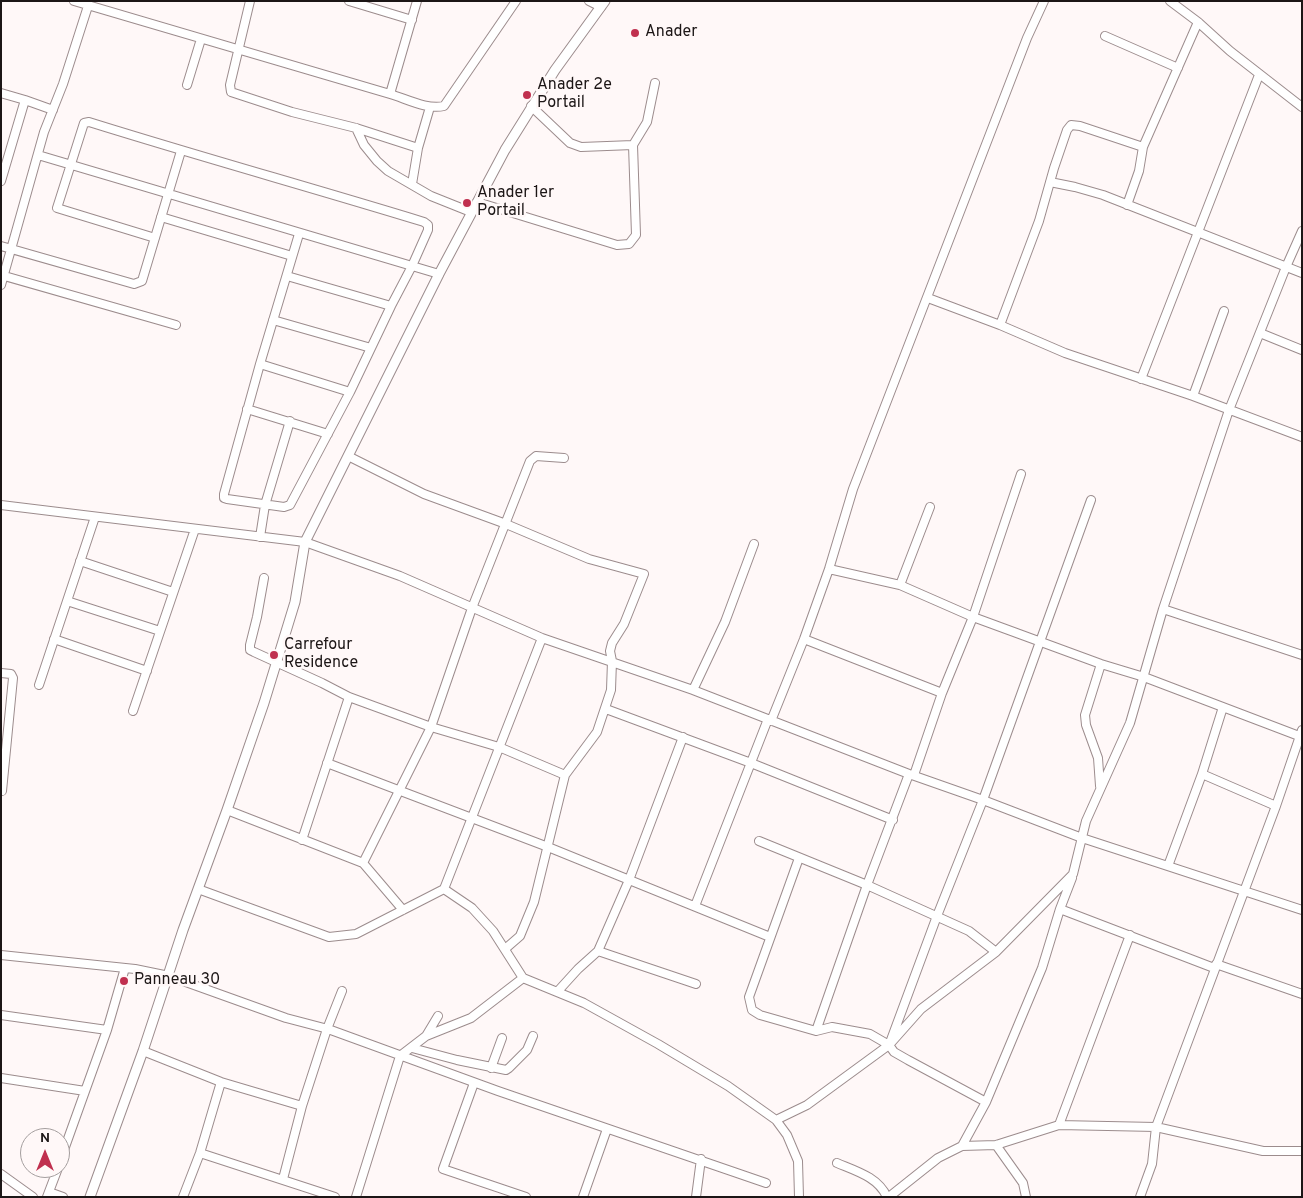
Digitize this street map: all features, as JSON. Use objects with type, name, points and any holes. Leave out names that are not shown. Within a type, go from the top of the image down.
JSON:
[{"type":"street","points":[[250,1],[230,85],[231,92],[292,112],[356,128],[418,148]]},
{"type":"street","points":[[348,1],[412,20]]},
{"type":"street","points":[[390,94],[417,1]]},
{"type":"street","points":[[1,285],[38,154],[53,110],[82,3],[430,107],[444,106],[516,1]]},
{"type":"street","points":[[90,1197],[143,1051],[183,930],[227,810],[277,662],[295,602],[305,542],[439,274],[505,150],[555,70],[603,4],[589,1]]},
{"type":"street","points":[[695,906],[751,763],[804,639],[854,490],[1027,38],[1044,1]]},
{"type":"street","points":[[1170,1],[1198,22],[1259,75],[1302,107]]},
{"type":"street","points":[[1126,205],[1139,171],[1143,147],[1198,22]]},
{"type":"street","points":[[1104,36],[1178,68]]},
{"type":"street","points":[[187,85],[201,39]]},
{"type":"street","points":[[1141,379],[1259,75]]},
{"type":"street","points":[[477,202],[617,245],[629,244],[636,235],[633,144],[647,122],[655,83]]},
{"type":"street","points":[[1,93],[53,110]]},
{"type":"street","points":[[1,181],[5,156],[25,100]]},
{"type":"street","points":[[531,106],[570,143],[581,147],[633,144]]},
{"type":"street","points":[[412,184],[418,148],[430,107]]},
{"type":"street","points":[[155,238],[57,208],[84,123],[87,122],[424,222],[428,225],[428,230],[412,266],[350,392],[290,505],[284,507],[224,498],[247,409],[299,234]]},
{"type":"street","points":[[1000,325],[1039,221],[1067,130],[1071,125],[1080,126],[1143,147]]},
{"type":"street","points":[[356,128],[364,145],[388,171],[431,196],[472,212]]},
{"type":"street","points":[[1,246],[134,284],[142,281],[181,151]]},
{"type":"street","points":[[38,154],[299,234],[439,274]]},
{"type":"street","points":[[1050,182],[1084,190],[1126,205],[1302,273]]},
{"type":"street","points":[[161,217],[292,256]]},
{"type":"street","points":[[962,1146],[986,1102],[1042,968],[1073,874],[1082,838],[1100,788],[1130,723],[1163,609],[1229,410],[1302,231]]},
{"type":"street","points":[[3,275],[176,325]]},
{"type":"street","points":[[287,276],[391,306]]},
{"type":"street","points":[[928,298],[1000,325],[1065,353],[1192,396],[1302,437]]},
{"type":"street","points":[[1192,396],[1224,311]]},
{"type":"street","points":[[273,320],[370,348]]},
{"type":"street","points":[[1260,333],[1302,350]]},
{"type":"street","points":[[260,364],[350,392]]},
{"type":"street","points":[[247,409],[328,434]]},
{"type":"street","points":[[260,537],[266,505],[290,421]]},
{"type":"street","points":[[348,456],[424,494],[506,524],[589,559],[644,574],[624,624],[612,643],[610,651],[612,660],[611,690],[597,732],[565,775],[534,902],[520,936],[504,949]]},
{"type":"street","points":[[364,864],[431,727],[472,608],[530,461],[536,456],[564,458]]},
{"type":"street","points":[[816,1031],[867,886],[973,617],[1021,474]]},
{"type":"street","points":[[889,1045],[983,800],[1092,500]]},
{"type":"street","points":[[1,505],[305,542],[400,576],[542,638],[612,660],[1082,838],[1302,910]]},
{"type":"street","points":[[900,585],[930,507]]},
{"type":"street","points":[[39,685],[95,517]]},
{"type":"street","points":[[133,710],[195,529]]},
{"type":"street","points":[[693,690],[725,622],[754,544]]},
{"type":"street","points":[[80,561],[173,592]]},
{"type":"street","points":[[829,569],[900,585],[973,617],[1040,643],[1144,677],[1223,707],[1300,733],[1276,806],[1156,1127],[1152,1164],[1140,1197]]},
{"type":"street","points":[[264,578],[258,617],[250,650],[348,697],[431,727],[500,747],[565,775]]},
{"type":"street","points":[[67,600],[160,631]]},
{"type":"street","points":[[1163,609],[1302,655]]},
{"type":"street","points":[[198,889],[329,937],[356,934],[444,889],[542,638]]},
{"type":"street","points":[[804,639],[942,693]]},
{"type":"street","points":[[54,640],[147,671]]},
{"type":"street","points":[[1100,788],[1098,758],[1086,725],[1085,715],[1101,664]]},
{"type":"street","points":[[1,673],[11,674],[13,678],[2,791]]},
{"type":"street","points":[[302,840],[348,697]]},
{"type":"street","points":[[1168,866],[1202,774],[1223,707]]},
{"type":"street","points":[[606,709],[751,763],[893,820]]},
{"type":"street","points":[[558,991],[598,951],[629,880],[683,737]]},
{"type":"street","points":[[327,763],[548,847],[770,937]]},
{"type":"street","points":[[1202,774],[1276,806]]},
{"type":"street","points":[[227,810],[364,864],[403,910]]},
{"type":"street","points":[[759,841],[937,916],[969,931],[996,952]]},
{"type":"street","points":[[799,858],[749,997],[752,1010],[760,1015],[816,1031],[832,1027],[870,1034],[889,1045],[894,1052],[986,1102]]},
{"type":"street","points":[[776,1120],[807,1105],[889,1045],[921,1009],[996,952],[1073,874]]},
{"type":"street","points":[[444,889],[472,908],[493,930],[523,978],[584,1003],[658,1044],[728,1086],[776,1120],[787,1135],[798,1161],[798,1197]]},
{"type":"street","points":[[1060,909],[1215,966],[1302,994]]},
{"type":"street","points":[[1059,1125],[1130,935]]},
{"type":"street","points":[[598,951],[696,984]]},
{"type":"street","points":[[1,955],[125,968],[169,976],[286,1018],[327,1029],[607,1130],[700,1159],[766,1183]]},
{"type":"street","points":[[70,1133],[107,1030],[125,968]]},
{"type":"street","points":[[426,1036],[471,1018],[523,978]]},
{"type":"street","points":[[283,1180],[302,1106],[327,1029],[342,991]]},
{"type":"street","points":[[1,1015],[107,1030]]},
{"type":"street","points":[[356,1197],[400,1056],[426,1036],[438,1016]]},
{"type":"street","points":[[412,1048],[503,1070],[509,1068],[527,1050],[533,1036]]},
{"type":"street","points":[[491,1068],[502,1038]]},
{"type":"street","points":[[143,1051],[221,1082],[302,1106]]},
{"type":"street","points":[[1,1078],[85,1091]]},
{"type":"street","points":[[183,1197],[200,1154],[221,1082]]},
{"type":"street","points":[[474,1083],[443,1168],[509,1194],[526,1197]]},
{"type":"street","points":[[837,1163],[875,1181],[883,1188],[888,1197],[938,1158],[962,1146],[996,1145],[1059,1125],[1156,1127],[1263,1151],[1302,1151]]},
{"type":"street","points":[[583,1197],[607,1130]]},
{"type":"street","points":[[996,1145],[1023,1183],[1026,1197]]},
{"type":"street","points":[[200,1154],[335,1197]]},
{"type":"street","points":[[696,1197],[700,1159]]},
{"type":"street","points":[[1,1174],[33,1197]]},
{"type":"street","points":[[54,1178],[48,1194],[62,1197]]},
{"type":"place","name":"Anader","points":[[635,33]]},
{"type":"place","name":"Anader 2e Portail","points":[[527,95]]},
{"type":"place","name":"Anader 1er Portail","points":[[467,203]]},
{"type":"place","name":"Carrefour Residence","points":[[274,655]]},
{"type":"place","name":"Panneau 30","points":[[124,981]]}]
